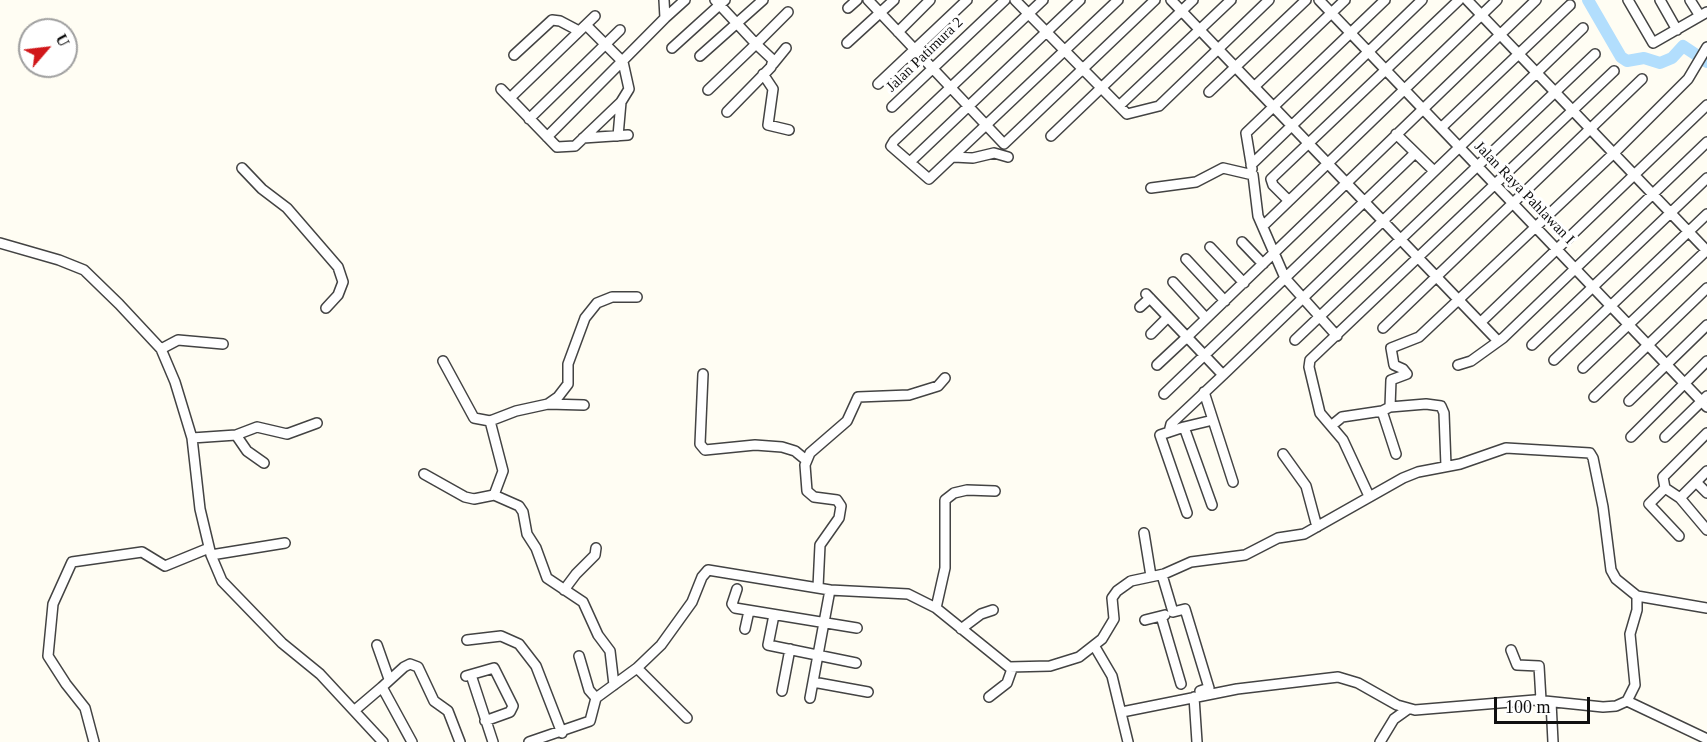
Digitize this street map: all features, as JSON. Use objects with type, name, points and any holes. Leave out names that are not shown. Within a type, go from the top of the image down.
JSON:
[{"type":"street","points":[[664,0],[665,18]]},
{"type":"street","points":[[547,137],[685,0]]},
{"type":"street","points":[[700,56],[763,0]]},
{"type":"street","points":[[848,8],[857,0]]},
{"type":"street","points":[[868,0],[1004,144],[1155,0]]},
{"type":"street","points":[[847,43],[894,0]]},
{"type":"street","points":[[898,33],[930,0]]},
{"type":"street","points":[[878,84],[967,0]]},
{"type":"street","name":"Jalan Patimura 2","points":[[892,107],[1005,0]]},
{"type":"street","points":[[1015,0],[1127,114],[1159,106],[1269,0]]},
{"type":"street","points":[[1043,0],[891,146],[911,161],[929,180],[1118,0]]},
{"type":"street","points":[[911,161],[1080,0]]},
{"type":"street","points":[[1171,0],[1498,341]]},
{"type":"street","points":[[1051,136],[1193,0]]},
{"type":"street","points":[[1119,106],[1231,0]]},
{"type":"street","points":[[1209,92],[1306,0]]},
{"type":"street","name":"Jalan Raya Pahlawan I","points":[[1319,0],[1684,383],[1705,402]]},
{"type":"street","points":[[1254,87],[1345,0]]},
{"type":"street","points":[[1337,336],[1286,278],[1274,254],[1258,216],[1245,135],[1385,0]]},
{"type":"street","points":[[1251,165],[1422,0]]},
{"type":"street","points":[[1288,200],[1273,186],[1271,179],[1459,0]]},
{"type":"street","points":[[1467,0],[1707,251],[1583,368]]},
{"type":"street","points":[[1264,225],[1497,0]]},
{"type":"street","points":[[1157,365],[1536,0]]},
{"type":"street","points":[[1628,0],[1653,43],[1703,14],[1690,0]]},
{"type":"street","points":[[1660,0],[1677,30]]},
{"type":"street","points":[[672,48],[720,2],[737,24],[773,60],[773,64]]},
{"type":"street","points":[[1442,128],[1570,5]]},
{"type":"street","points":[[708,90],[788,12]]},
{"type":"street","points":[[510,98],[595,16]]},
{"type":"street","points":[[501,89],[547,137],[561,148],[575,146],[621,102],[629,89],[623,62],[605,43],[583,28],[560,21],[552,20],[514,55]]},
{"type":"street","points":[[1169,432],[1171,424],[1583,28]]},
{"type":"street","points":[[529,119],[620,30]]},
{"type":"street","points":[[727,112],[786,48]]},
{"type":"street","points":[[1396,454],[1386,409],[1392,378],[1407,374],[1403,369],[1394,365],[1390,349],[1419,337],[1614,153],[1682,86],[1707,48]]},
{"type":"street","points":[[1295,340],[1595,54]]},
{"type":"street","points":[[1369,496],[1345,443],[1320,413],[1309,367],[1310,360],[1614,71]]},
{"type":"street","points":[[763,75],[773,89],[768,125],[789,130]]},
{"type":"street","points":[[1383,328],[1642,80]]},
{"type":"street","points":[[583,138],[623,135],[621,102]]},
{"type":"street","points":[[1480,322],[1707,105]]},
{"type":"street","points":[[1396,134],[1434,171]]},
{"type":"street","points":[[1458,364],[1471,361],[1498,341],[1707,142]]},
{"type":"street","points":[[954,157],[973,158],[994,153],[1008,157]]},
{"type":"street","points":[[1164,394],[1206,357],[1415,153]]},
{"type":"street","points":[[243,168],[262,189],[287,208],[338,267],[343,282],[338,295],[326,308]]},
{"type":"street","points":[[1151,188],[1196,182],[1223,168],[1253,175]]},
{"type":"street","points":[[1532,345],[1707,178]]},
{"type":"street","points":[[1554,360],[1707,214]]},
{"type":"street","points":[[1242,242],[1263,264]]},
{"type":"street","points":[[0,243],[59,260],[84,270],[166,345],[175,382],[196,437],[200,509],[210,551],[228,590],[355,710],[383,742]]},
{"type":"street","points":[[1210,247],[1244,283]]},
{"type":"street","points":[[1186,259],[1225,301]]},
{"type":"street","points":[[1173,282],[1206,318]]},
{"type":"street","points":[[1594,397],[1707,288]]},
{"type":"street","points":[[1140,307],[1148,296],[1223,375]]},
{"type":"street","points":[[548,404],[558,397],[568,384],[568,364],[585,318],[597,303],[612,297],[637,297]]},
{"type":"street","points":[[1151,334],[1168,317]]},
{"type":"street","points":[[1629,401],[1707,325]]},
{"type":"street","points":[[166,345],[223,344]]},
{"type":"street","points":[[443,361],[474,418],[490,421],[516,411],[548,404],[584,405]]},
{"type":"street","points":[[1631,437],[1707,361]]},
{"type":"street","points":[[703,374],[700,444],[705,450],[755,445],[782,447],[806,460]]},
{"type":"street","points":[[818,587],[820,545],[839,518],[841,506],[837,500],[814,497],[807,491],[804,481],[806,460],[812,450],[847,422],[858,397],[909,395],[938,386],[945,378]]},
{"type":"street","points":[[1204,392],[1233,482]]},
{"type":"street","points":[[1665,437],[1705,402]]},
{"type":"street","points":[[1331,426],[1342,417],[1386,409],[1432,404],[1441,406],[1444,413],[1446,466]]},
{"type":"street","points":[[1187,513],[1160,435],[1213,420]]},
{"type":"street","points":[[490,421],[503,471],[494,495]]},
{"type":"street","points":[[196,437],[236,435],[257,427],[286,434],[317,423]]},
{"type":"street","points":[[1184,427],[1212,505]]},
{"type":"street","points":[[1707,433],[1663,477],[1665,488],[1680,498],[1707,530]]},
{"type":"street","points":[[236,435],[246,451],[264,463]]},
{"type":"street","points":[[529,742],[562,733],[590,721],[597,698],[637,668],[676,627],[692,602],[702,577],[708,570],[830,590],[902,592],[936,608],[1012,669],[1070,661],[1095,647],[1111,627],[1114,614],[1112,601],[1117,591],[1131,581],[1162,575],[1191,562],[1245,555],[1278,538],[1302,534],[1317,527],[1369,496],[1418,472],[1506,448],[1590,453],[1603,507],[1611,570],[1620,584],[1637,596],[1707,608]]},
{"type":"street","points":[[1283,454],[1305,484],[1317,527]]},
{"type":"street","points":[[1680,498],[1707,471]]},
{"type":"street","points":[[424,474],[465,497],[474,499],[494,495],[519,507],[523,512],[526,534],[536,548],[543,572],[551,584],[583,602],[598,636],[610,651],[614,686]]},
{"type":"street","points":[[1696,482],[1707,493]]},
{"type":"street","points":[[1665,488],[1649,505],[1679,536]]},
{"type":"street","points":[[936,608],[945,568],[945,500],[954,493],[967,490],[995,491]]},
{"type":"street","points":[[1144,533],[1151,576]]},
{"type":"street","points":[[94,742],[85,708],[48,656],[53,604],[72,562],[142,552],[165,566],[210,551],[285,543]]},
{"type":"street","points":[[564,590],[595,555],[596,548]]},
{"type":"street","points":[[1162,575],[1173,612]]},
{"type":"street","points":[[737,589],[733,606],[750,611],[857,628]]},
{"type":"street","points":[[810,698],[830,590]]},
{"type":"street","points":[[1627,701],[1635,685],[1630,634],[1637,610],[1637,596]]},
{"type":"street","points":[[1145,621],[1185,609],[1209,688],[1193,695]]},
{"type":"street","points":[[961,629],[981,614],[993,610]]},
{"type":"street","points":[[745,629],[750,611]]},
{"type":"street","points":[[774,615],[767,644],[856,663]]},
{"type":"street","points":[[1161,616],[1181,684]]},
{"type":"street","points":[[467,640],[501,636],[519,644],[536,666],[562,733]]},
{"type":"street","points":[[377,645],[379,658],[389,679]]},
{"type":"street","points":[[1095,647],[1112,676],[1128,742]]},
{"type":"street","points":[[782,691],[790,650]]},
{"type":"street","points":[[1511,650],[1517,665],[1539,666],[1541,700]]},
{"type":"street","points":[[579,656],[590,690],[597,698]]},
{"type":"street","points":[[355,710],[389,679],[410,664],[418,667],[434,701],[448,711],[460,742]]},
{"type":"street","points":[[485,721],[510,712],[513,706],[497,670],[490,668],[468,675],[485,721],[493,742]]},
{"type":"street","points":[[637,668],[687,718]]},
{"type":"street","points":[[989,697],[1007,683],[1012,669]]},
{"type":"street","points":[[1122,712],[1193,695],[1338,677],[1359,683],[1408,709],[1422,710],[1541,700],[1603,707],[1627,701],[1707,739]]},
{"type":"street","points":[[813,682],[868,692]]},
{"type":"street","points":[[382,687],[412,742]]},
{"type":"street","points":[[1193,695],[1197,742]]},
{"type":"street","points":[[1551,702],[1553,742]]},
{"type":"street","points":[[1380,742],[1394,719],[1408,709]]},
{"type":"waterway","points":[[1588,0],[1621,57],[1627,61],[1644,58],[1660,63],[1672,58],[1683,46],[1707,62]]}]
